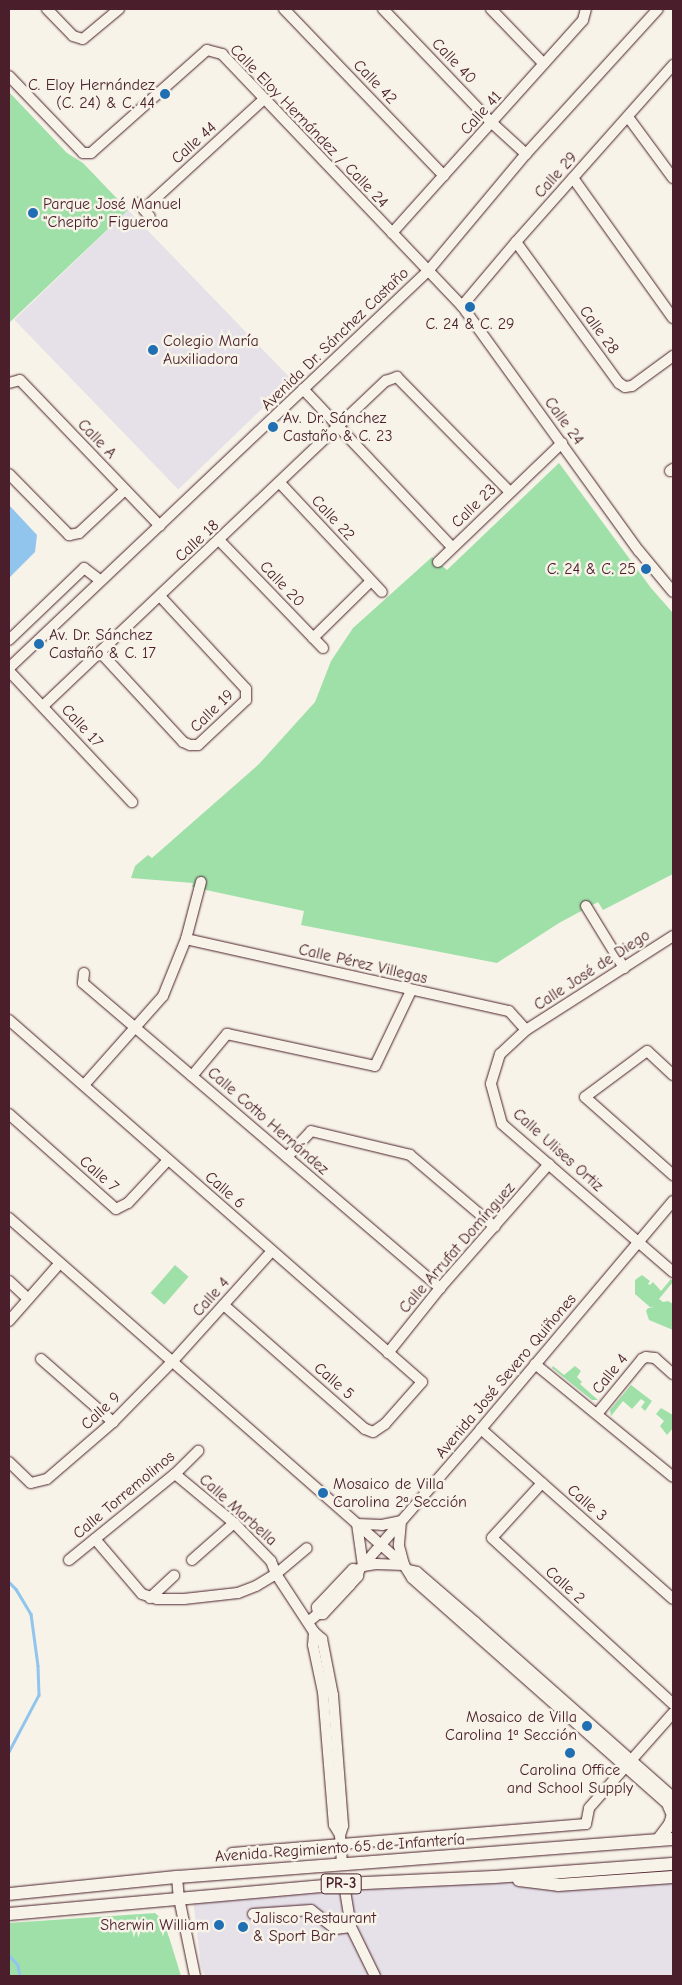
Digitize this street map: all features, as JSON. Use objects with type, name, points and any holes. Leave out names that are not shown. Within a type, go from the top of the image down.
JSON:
[{"type":"main road","points":[[658,1840],[670,1824],[673,1815],[672,1804]]},
{"type":"main road","name":"Avenida Regimiento 65 de Infantería","points":[[9,1894],[177,1877],[673,1839]]},
{"type":"main road","name":"PR-3","points":[[9,1914],[344,1884],[673,1864]]},
{"type":"main road","points":[[494,1876],[558,1885],[673,1877]]},
{"type":"street","points":[[47,9],[73,36],[83,39],[119,9]]},
{"type":"street","name":"Calle 42","points":[[284,9],[444,176]]},
{"type":"street","name":"Calle 40","points":[[383,9],[492,123],[526,154]]},
{"type":"street","points":[[491,9],[544,64]]},
{"type":"street","name":"Calle 41","points":[[392,233],[584,20],[586,9]]},
{"type":"street","name":"Avenida Dr. Sánchez Castaño","points":[[9,669],[428,271],[526,154],[658,9]]},
{"type":"street","name":"Calle Eloy Hernández / Calle 24","points":[[9,76],[84,153],[91,152],[107,140],[207,50],[222,54],[428,271]]},
{"type":"street","name":"Calle 29","points":[[462,306],[516,242],[673,65]]},
{"type":"street","name":"Calle 44","points":[[144,210],[264,99]]},
{"type":"street","points":[[628,117],[673,178]]},
{"type":"street","points":[[573,178],[673,318]]},
{"type":"street","name":"Calle 28","points":[[516,242],[619,383],[625,386],[632,386],[673,356]]},
{"type":"street","name":"Calle 24","points":[[428,271],[462,306],[639,551],[673,592]]},
{"type":"street","name":"Calle 23","points":[[303,389],[452,547],[510,492],[397,377],[386,381],[370,396]]},
{"type":"street","name":"Calle A","points":[[9,383],[20,380],[160,526]]},
{"type":"street","name":"Calle 18","points":[[43,706],[370,396]]},
{"type":"street","points":[[510,492],[562,443]]},
{"type":"street","points":[[9,474],[69,535],[78,534],[125,490]]},
{"type":"street","name":"Calle 22","points":[[280,483],[382,592]]},
{"type":"street","name":"Calle 20","points":[[219,540],[324,648]]},
{"type":"street","points":[[438,562],[452,547]]},
{"type":"street","points":[[9,640],[84,568],[102,581]]},
{"type":"street","points":[[313,638],[368,577]]},
{"type":"street","name":"Calle 19","points":[[101,653],[183,742],[190,745],[198,746],[246,700],[246,689],[160,596]]},
{"type":"street","name":"Calle 17","points":[[9,669],[132,802]]},
{"type":"street","points":[[84,1085],[163,996],[186,939],[201,882]]},
{"type":"street","points":[[586,906],[624,968]]},
{"type":"street","name":"Calle José de Diego","points":[[526,1030],[673,936]]},
{"type":"street","name":"Calle Pérez Villegas","points":[[186,939],[411,991],[509,1011],[526,1030]]},
{"type":"street","name":"Calle Cotto Hernández","points":[[84,973],[83,983],[440,1288]]},
{"type":"street","points":[[192,1076],[227,1034],[375,1066],[411,991]]},
{"type":"street","name":"Calle 6","points":[[9,1020],[422,1382]]},
{"type":"street","name":"Calle Ulises Ortiz","points":[[526,1030],[500,1054],[490,1084],[502,1124],[640,1241],[673,1272]]},
{"type":"street","points":[[673,1075],[647,1051],[585,1098],[673,1175]]},
{"type":"street","name":"Calle 7","points":[[9,1114],[116,1209],[128,1203],[168,1160]]},
{"type":"street","points":[[287,1157],[311,1131],[410,1155],[494,1227]]},
{"type":"street","name":"Calle Arrufat Domínguez","points":[[388,1353],[440,1288],[549,1164]]},
{"type":"street","name":"Avenida José Severo Quiñones","points":[[311,1627],[318,1614],[317,1607],[347,1582],[353,1570],[361,1568],[673,1201]]},
{"type":"street","points":[[9,1218],[406,1568]]},
{"type":"street","name":"Calle 4","points":[[172,1362],[272,1251]]},
{"type":"street","points":[[9,1321],[60,1263]]},
{"type":"street","points":[[9,1282],[28,1299]]},
{"type":"street","name":"Calle 5","points":[[224,1305],[365,1428],[372,1432],[385,1424],[422,1382]]},
{"type":"street","name":"Calle 4","points":[[597,1414],[642,1359],[646,1357],[655,1358],[673,1374]]},
{"type":"street","points":[[41,1359],[113,1422]]},
{"type":"street","name":"Calle 9","points":[[9,1462],[31,1483],[47,1479],[113,1422],[172,1362]]},
{"type":"street","points":[[535,1364],[673,1477]]},
{"type":"street","name":"Calle 3","points":[[481,1429],[673,1598]]},
{"type":"street","name":"Calle Torremolinos","points":[[68,1560],[174,1474],[198,1452]]},
{"type":"street","name":"Calle Marbella","points":[[174,1474],[234,1523],[271,1560],[276,1574],[311,1627]]},
{"type":"street","name":"Calle 2","points":[[542,1483],[492,1538],[673,1704]]},
{"type":"street","points":[[357,1524],[382,1525],[401,1521],[399,1546],[406,1568]]},
{"type":"street","points":[[192,1560],[234,1523]]},
{"type":"street","points":[[357,1524],[361,1568],[382,1564],[417,1572],[672,1804]]},
{"type":"street","points":[[95,1539],[142,1594],[150,1598],[184,1599],[228,1595],[256,1586],[276,1574],[307,1548]]},
{"type":"street","points":[[150,1598],[174,1576]]},
{"type":"street","points":[[311,1627],[313,1645],[329,1710],[336,1801],[343,1826],[340,1835],[342,1864]]},
{"type":"street","points":[[232,1853],[341,1846],[586,1824],[590,1808],[673,1713]]},
{"type":"street","points":[[177,1877],[179,1898],[195,1976]]},
{"type":"street","points":[[344,1884],[351,1927],[375,1976]]},
{"type":"street","points":[[253,1914],[311,1910],[335,1929],[351,1927]]},
{"type":"shaded area","name":"Colegio María Auxiliadora","points":[[128,210],[292,380],[178,490],[14,320]]},
{"type":"shaded area","points":[[673,1862],[673,1976],[205,1976],[201,1967],[193,1899]]},
{"type":"green space","points":[[9,92],[67,153],[83,163],[128,210],[9,323]]},
{"type":"green space","points":[[559,463],[651,588],[673,613],[673,874],[603,910],[598,902],[559,923],[497,963],[301,925],[304,911],[192,887],[193,883],[131,878],[135,866],[148,855],[152,858],[259,764],[315,702],[331,661],[353,628],[432,557],[447,570]]},
{"type":"green space","points":[[175,1265],[189,1277],[164,1305],[151,1293]]},
{"type":"green space","points":[[642,1275],[650,1281],[648,1284],[650,1285],[653,1282],[661,1291],[671,1279],[673,1282],[659,1299],[673,1304],[673,1330],[649,1320],[646,1311],[648,1308],[651,1308],[635,1294],[635,1280]]},
{"type":"green space","points":[[553,1366],[564,1375],[575,1366],[581,1371],[577,1377],[582,1382],[580,1384],[598,1400],[592,1400],[552,1368]]},
{"type":"green space","points":[[631,1385],[652,1401],[645,1411],[641,1407],[645,1402],[641,1399],[632,1409],[623,1401],[611,1416],[610,1410]]},
{"type":"green space","points":[[661,1408],[673,1415],[673,1428],[667,1435],[660,1426],[664,1421],[656,1414]]},
{"type":"green space","points":[[155,1913],[164,1921],[181,1976],[9,1976],[9,1923]]},
{"type":"water","points":[[9,505],[37,535],[35,552],[9,578]]},
{"type":"waterway","points":[[9,1582],[16,1589],[31,1614],[38,1666],[39,1695],[9,1752]]},
{"type":"waterway","points":[[9,1955],[18,1965],[20,1976]]},
{"type":"place","name":"C. Eloy Hernández (C. 24) & C. 44","points":[[165,94]]},
{"type":"place","name":"Parque José Manuel \"Chepito\" Figueroa","points":[[33,213]]},
{"type":"place","name":"C. 24 & C. 29","points":[[470,307]]},
{"type":"place","name":"Colegio María Auxiliadora","points":[[153,350]]},
{"type":"place","name":"Av. Dr. Sánchez Castaño & C. 23","points":[[273,427]]},
{"type":"place","name":"C. 24 & C. 25","points":[[646,569]]},
{"type":"place","name":"Av. Dr. Sánchez Castaño & C. 17","points":[[39,644]]},
{"type":"place","name":"Mosaico de Villa Carolina 2ª Sección","points":[[323,1493]]},
{"type":"place","name":"Mosaico de Villa Carolina 1ª Sección","points":[[587,1726]]},
{"type":"place","name":"Carolina Office and School Supply","points":[[570,1753]]},
{"type":"place","name":"Sherwin William","points":[[219,1925]]},
{"type":"place","name":"Jalisco Restaurant & Sport Bar","points":[[243,1927]]}]
